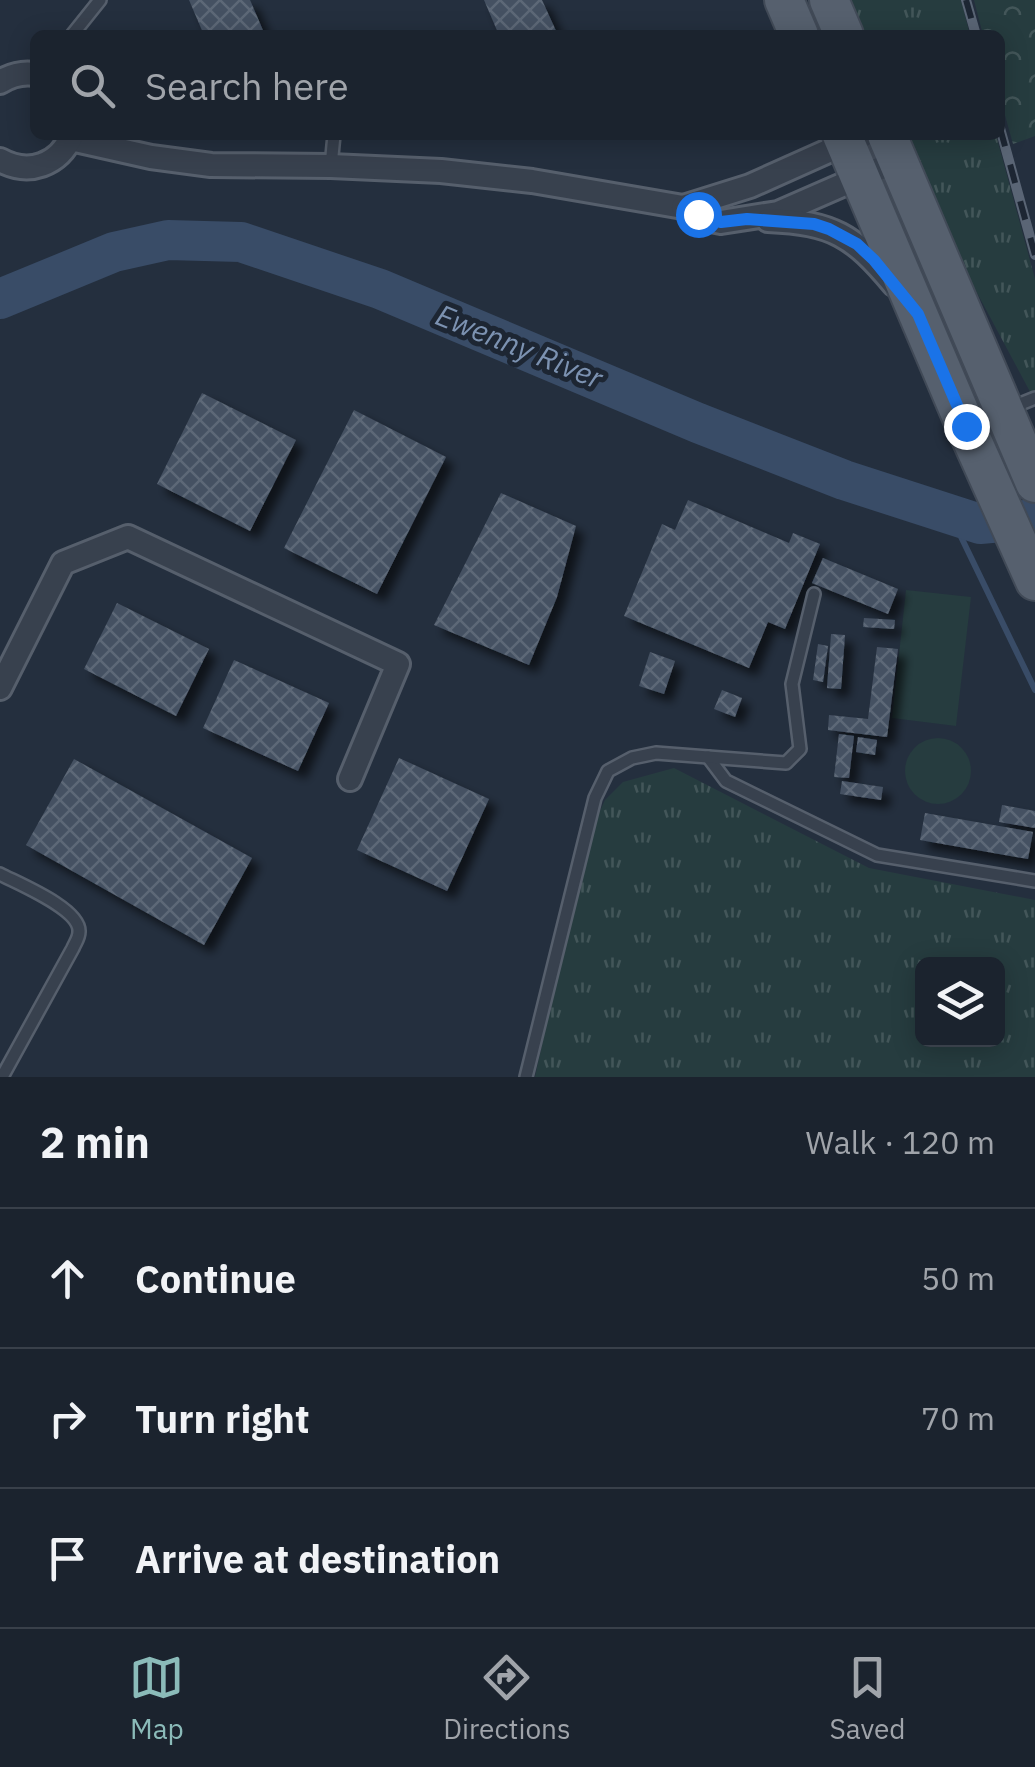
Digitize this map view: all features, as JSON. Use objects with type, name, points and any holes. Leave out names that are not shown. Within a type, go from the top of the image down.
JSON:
[{"type":"main road","points":[[784,0],[797,30]]},
{"type":"main road","points":[[829,0],[842,30]]},
{"type":"main road","points":[[853,147],[918,314],[1035,581]]},
{"type":"main road","points":[[892,148],[1016,409],[1035,484]]},
{"type":"street","points":[[3,76],[30,73]]},
{"type":"street","points":[[0,160],[30,168],[47,164],[62,154],[70,140]]},
{"type":"street","points":[[84,140],[150,157],[211,164],[441,171],[532,181],[683,206],[721,222],[778,212],[853,147]]},
{"type":"street","points":[[683,206],[750,186],[853,147],[892,148]]},
{"type":"street","points":[[747,219],[814,224],[845,237],[874,260],[918,314]]},
{"type":"street","points":[[0,688],[63,562],[128,537],[398,664],[350,779]]},
{"type":"lane","points":[[76,30],[100,0]]},
{"type":"lane","points":[[330,166],[333,140]]},
{"type":"lane","points":[[526,1077],[594,798],[608,772],[632,758],[656,753],[786,763],[800,749],[792,684],[814,594]]},
{"type":"lane","points":[[708,757],[726,781],[877,855],[1035,881]]},
{"type":"lane","points":[[0,874],[61,906],[76,918],[80,932],[2,1077]]},
{"type":"green space","points":[[846,0],[961,0],[969,30],[859,30]]},
{"type":"green space","points":[[974,0],[1035,0],[1035,136],[1013,144],[1005,115],[1005,30],[982,30]]},
{"type":"green space","points":[[906,140],[997,140],[1035,279],[1035,401],[967,274]]},
{"type":"green space","points":[[906,590],[971,597],[956,726],[892,718]]},
{"type":"green space","points":[[938,738],[961,748],[971,771],[961,794],[938,804],[915,794],[905,771],[915,748]]},
{"type":"green space","points":[[674,768],[869,868],[1035,900],[1035,1077],[535,1077],[586,841],[605,800],[623,782]]},
{"type":"building","points":[[189,0],[250,0],[263,30],[202,30]]},
{"type":"building","points":[[484,0],[542,0],[556,30],[497,30]]},
{"type":"building","points":[[202,393],[296,440],[250,531],[157,484]]},
{"type":"building","points":[[354,410],[446,457],[377,594],[284,548]]},
{"type":"building","points":[[501,493],[576,526],[557,597],[529,665],[434,625]]},
{"type":"building","points":[[688,500],[789,543],[793,533],[820,544],[785,629],[768,622],[749,668],[624,616],[662,524],[675,530]]},
{"type":"building","points":[[823,558],[898,589],[888,614],[812,583]]},
{"type":"building","points":[[117,603],[209,649],[176,716],[84,669]]},
{"type":"building","points":[[864,618],[895,620],[894,629],[863,627]]},
{"type":"building","points":[[831,634],[845,635],[841,689],[827,688]]},
{"type":"building","points":[[818,644],[828,646],[823,682],[813,680]]},
{"type":"building","points":[[877,647],[898,649],[887,737],[828,730],[829,715],[868,719]]},
{"type":"building","points":[[650,652],[675,661],[664,694],[639,686]]},
{"type":"building","points":[[234,660],[329,703],[298,771],[203,728]]},
{"type":"building","points":[[722,690],[742,698],[735,717],[714,709]]},
{"type":"building","points":[[839,734],[854,736],[849,778],[834,777]]},
{"type":"building","points":[[858,737],[877,740],[875,755],[856,752]]},
{"type":"building","points":[[399,758],[489,799],[447,891],[357,850]]},
{"type":"building","points":[[74,759],[252,858],[204,945],[26,845]]},
{"type":"building","points":[[842,781],[883,787],[881,800],[840,794]]},
{"type":"building","points":[[1002,805],[1035,811],[1035,828],[999,822]]},
{"type":"building","points":[[925,813],[1033,832],[1028,859],[920,840]]},
{"type":"waterway","name":"Ewenny River","points":[[0,299],[114,252],[168,240],[241,242],[380,289],[844,480],[980,524],[1035,519]]},
{"type":"waterway","points":[[950,514],[1035,690]]},
{"type":"railway","points":[[966,0],[975,30]]},
{"type":"railway","points":[[1003,140],[1035,255]]},
{"type":"route","points":[[698,214],[721,222],[747,219],[814,224],[857,244],[918,314],[966,426]]}]
